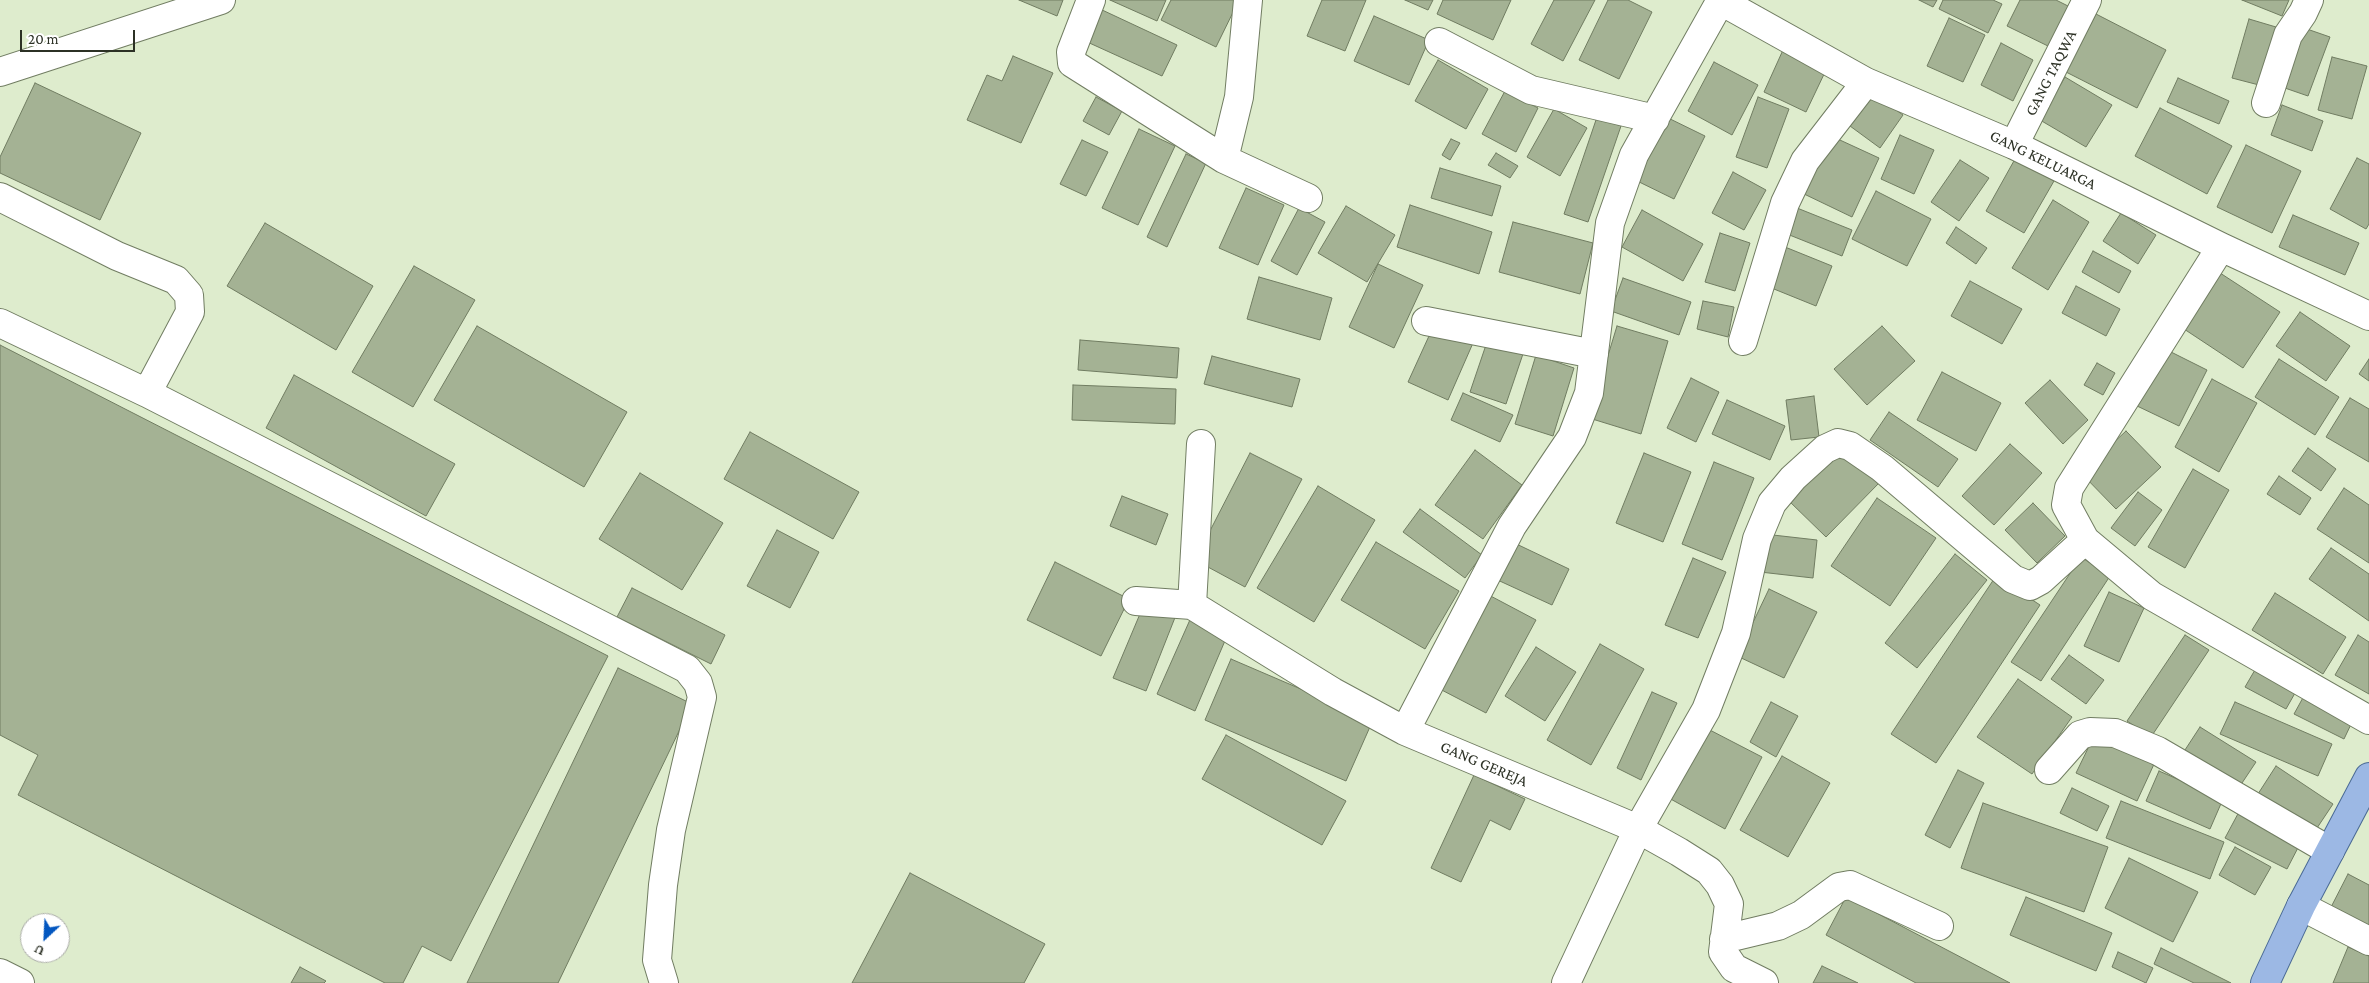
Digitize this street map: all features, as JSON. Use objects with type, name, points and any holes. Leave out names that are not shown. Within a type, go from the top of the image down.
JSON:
[{"type":"main road","points":[[2265,983],[2301,906],[2369,777]]},
{"type":"street","points":[[0,72],[221,0]]},
{"type":"street","points":[[1091,0],[1071,52],[1072,63],[1224,159],[1308,198]]},
{"type":"street","points":[[1224,159],[1239,97],[1248,0]]},
{"type":"street","points":[[1405,731],[1512,526],[1572,437],[1589,393],[1610,224],[1634,155],[1720,0]]},
{"type":"street","name":"GANG KELUARGA","points":[[1720,0],[1866,82],[2014,145],[2220,247],[2369,316]]},
{"type":"street","name":"GANG TAQWA","points":[[2014,145],[2087,0]]},
{"type":"street","points":[[2266,103],[2288,35],[2304,13],[2309,0]]},
{"type":"street","points":[[1439,42],[1531,90],[1655,119]]},
{"type":"street","points":[[1743,341],[1785,203],[1806,161],[1866,82]]},
{"type":"street","points":[[0,197],[116,256],[176,280],[189,295],[190,312],[146,393]]},
{"type":"street","points":[[2220,247],[2068,488],[2066,505],[2086,540],[2152,596],[2369,720]]},
{"type":"street","points":[[1426,321],[1594,354]]},
{"type":"street","points":[[0,323],[146,393],[687,669],[698,683],[702,697],[671,830],[657,952],[657,960],[664,983]]},
{"type":"street","points":[[1566,983],[1638,829],[1706,710],[1736,633],[1757,539],[1772,503],[1793,478],[1825,449],[1838,443],[1850,446],[1882,468],[2013,579],[2030,586],[2041,580],[2086,540]]},
{"type":"street","points":[[1192,604],[1201,444]]},
{"type":"street","name":"GANG GEREJA","points":[[1136,601],[1192,604],[1333,692],[1405,731],[1638,829],[1709,871],[1720,886],[1728,904],[1723,952],[1734,968],[1764,983]]},
{"type":"street","points":[[2049,770],[2080,736],[2090,732],[2115,733],[2158,751],[2330,851]]},
{"type":"street","points":[[1724,939],[1778,926],[1801,915],[1839,887],[1850,885],[1939,926]]},
{"type":"street","points":[[2301,906],[2369,941]]},
{"type":"street","points":[[0,973],[20,983]]},
{"type":"building","points":[[1019,0],[1063,0],[1057,16]]},
{"type":"building","points":[[1110,0],[1166,0],[1157,21]]},
{"type":"building","points":[[1171,0],[1239,0],[1216,47],[1161,20]]},
{"type":"building","points":[[1322,0],[1366,0],[1345,51],[1307,36]]},
{"type":"building","points":[[1405,0],[1433,0],[1428,10]]},
{"type":"building","points":[[1443,0],[1511,0],[1493,40],[1437,14]]},
{"type":"building","points":[[1554,0],[1595,0],[1563,61],[1531,44]]},
{"type":"building","points":[[1608,0],[1628,0],[1652,12],[1619,79],[1579,60]]},
{"type":"building","points":[[1919,0],[1937,0],[1933,7]]},
{"type":"building","points":[[1943,0],[1993,0],[2002,4],[1988,33],[1939,9]]},
{"type":"building","points":[[2020,0],[2056,0],[2070,7],[2050,47],[2007,26]]},
{"type":"building","points":[[2242,0],[2289,0],[2282,16]]},
{"type":"building","points":[[1100,9],[1177,45],[1162,76],[1085,41]]},
{"type":"building","points":[[2096,14],[2166,50],[2137,108],[2066,72]]},
{"type":"building","points":[[1374,16],[1429,40],[1409,85],[1354,61]]},
{"type":"building","points":[[1949,18],[1985,35],[1963,82],[1927,66]]},
{"type":"building","points":[[2249,19],[2276,27],[2259,85],[2232,78]]},
{"type":"building","points":[[2304,28],[2330,37],[2308,96],[2282,87]]},
{"type":"building","points":[[2001,43],[2033,60],[2013,101],[1981,85]]},
{"type":"building","points":[[1783,50],[1826,70],[1806,112],[1764,92]]},
{"type":"building","points":[[1013,56],[1053,73],[1021,143],[967,120],[987,75],[1002,81]]},
{"type":"building","points":[[2332,57],[2367,66],[2352,119],[2318,110]]},
{"type":"building","points":[[1438,60],[1488,89],[1466,129],[1415,101]]},
{"type":"building","points":[[1714,62],[1758,85],[1732,135],[1688,111]]},
{"type":"building","points":[[2065,77],[2112,105],[2086,147],[2040,120]]},
{"type":"building","points":[[2178,78],[2229,101],[2219,124],[2167,102]]},
{"type":"building","points":[[35,83],[141,133],[100,220],[0,173],[0,157]]},
{"type":"building","points":[[1505,91],[1538,108],[1516,152],[1482,134]]},
{"type":"building","points":[[1872,93],[1903,115],[1880,148],[1850,126]]},
{"type":"building","points":[[1096,97],[1122,111],[1109,135],[1083,121]]},
{"type":"building","points":[[1758,97],[1789,109],[1767,168],[1736,157]]},
{"type":"building","points":[[2282,105],[2323,121],[2312,151],[2271,135]]},
{"type":"building","points":[[2160,108],[2232,146],[2207,194],[2135,156]]},
{"type":"building","points":[[1554,109],[1587,128],[1560,176],[1527,157]]},
{"type":"building","points":[[1662,115],[1705,136],[1674,199],[1631,178]]},
{"type":"building","points":[[1597,117],[1621,126],[1588,222],[1564,214]]},
{"type":"building","points":[[1139,129],[1175,146],[1138,225],[1102,208]]},
{"type":"building","points":[[1829,135],[1879,158],[1852,217],[1802,193]]},
{"type":"building","points":[[1900,135],[1934,150],[1914,194],[1881,179]]},
{"type":"building","points":[[1451,139],[1460,143],[1450,160],[1442,155]]},
{"type":"building","points":[[1082,140],[1108,152],[1086,196],[1060,184]]},
{"type":"building","points":[[2246,145],[2301,171],[2272,233],[2217,207]]},
{"type":"building","points":[[1496,153],[1518,166],[1510,178],[1488,165]]},
{"type":"building","points":[[1186,154],[1206,163],[1167,247],[1147,237]]},
{"type":"building","points":[[2357,158],[2369,164],[2369,224],[2366,229],[2330,209]]},
{"type":"building","points":[[2015,159],[2054,181],[2024,233],[1986,211]]},
{"type":"building","points":[[1960,160],[1989,178],[1959,221],[1931,202]]},
{"type":"building","points":[[1440,168],[1501,186],[1492,216],[1431,198]]},
{"type":"building","points":[[1733,172],[1766,190],[1744,230],[1712,213]]},
{"type":"building","points":[[1246,188],[1284,205],[1258,265],[1219,248]]},
{"type":"building","points":[[1876,191],[1931,219],[1907,266],[1852,239]]},
{"type":"building","points":[[2053,200],[2089,222],[2048,290],[2012,268]]},
{"type":"building","points":[[1410,205],[1492,232],[1479,274],[1397,247]]},
{"type":"building","points":[[1346,206],[1395,235],[1367,282],[1318,253]]},
{"type":"building","points":[[1299,208],[1325,222],[1297,275],[1271,261]]},
{"type":"building","points":[[1797,208],[1852,230],[1842,256],[1787,234]]},
{"type":"building","points":[[1642,210],[1703,244],[1683,281],[1622,247]]},
{"type":"building","points":[[2121,213],[2156,235],[2138,264],[2103,241]]},
{"type":"building","points":[[2293,215],[2359,243],[2345,275],[2279,247]]},
{"type":"building","points":[[1513,222],[1593,243],[1580,294],[1499,272]]},
{"type":"building","points":[[265,223],[373,286],[336,350],[227,286]]},
{"type":"building","points":[[1956,227],[1987,248],[1976,264],[1946,243]]},
{"type":"building","points":[[1720,233],[1750,243],[1735,291],[1705,282]]},
{"type":"building","points":[[1785,247],[1832,266],[1816,306],[1769,287]]},
{"type":"building","points":[[2093,251],[2131,271],[2119,293],[2082,272]]},
{"type":"building","points":[[1378,264],[1423,285],[1394,348],[1349,327]]},
{"type":"building","points":[[414,266],[475,300],[413,407],[352,372]]},
{"type":"building","points":[[2217,271],[2280,312],[2243,368],[2181,327]]},
{"type":"building","points":[[1259,277],[1332,298],[1320,340],[1247,319]]},
{"type":"building","points":[[1623,278],[1691,302],[1679,335],[1611,311]]},
{"type":"building","points":[[1970,281],[2022,309],[2002,344],[1951,316]]},
{"type":"building","points":[[2076,286],[2120,309],[2106,336],[2062,313]]},
{"type":"building","points":[[1703,301],[1734,307],[1728,337],[1697,329]]},
{"type":"building","points":[[2300,312],[2350,346],[2326,381],[2276,346]]},
{"type":"building","points":[[1434,325],[1473,343],[1448,400],[1408,382]]},
{"type":"building","points":[[477,326],[627,412],[584,487],[434,400]]},
{"type":"building","points":[[1617,326],[1668,341],[1641,434],[1589,418]]},
{"type":"building","points":[[1882,326],[1915,361],[1867,405],[1834,369]]},
{"type":"building","points":[[1489,336],[1525,348],[1506,404],[1470,392]]},
{"type":"building","points":[[1080,340],[1179,348],[1177,378],[1078,370]]},
{"type":"building","points":[[0,345],[608,656],[451,961],[422,946],[403,983],[385,983],[18,795],[38,755],[0,735]]},
{"type":"building","points":[[2163,348],[2207,370],[2179,426],[2135,405]]},
{"type":"building","points":[[1536,355],[1574,368],[1553,436],[1515,424]]},
{"type":"building","points":[[1212,356],[1300,379],[1292,407],[1204,384]]},
{"type":"building","points":[[2279,359],[2339,397],[2315,435],[2255,397]]},
{"type":"building","points":[[2369,359],[2369,381],[2359,374]]},
{"type":"building","points":[[2097,363],[2115,373],[2103,395],[2084,385]]},
{"type":"building","points":[[1942,372],[2001,403],[1976,451],[1917,420]]},
{"type":"building","points":[[294,375],[455,464],[426,516],[266,428]]},
{"type":"building","points":[[1691,378],[1719,392],[1696,442],[1667,428]]},
{"type":"building","points":[[2212,379],[2257,403],[2219,472],[2175,447]]},
{"type":"building","points":[[2050,380],[2088,420],[2063,444],[2025,403]]},
{"type":"building","points":[[1073,385],[1176,389],[1175,424],[1072,420]]},
{"type":"building","points":[[1463,393],[1513,415],[1500,442],[1451,420]]},
{"type":"building","points":[[1814,396],[1819,437],[1791,440],[1786,400]]},
{"type":"building","points":[[2350,398],[2369,409],[2369,462],[2326,437]]},
{"type":"building","points":[[1727,400],[1785,426],[1770,460],[1712,434]]},
{"type":"building","points":[[1889,412],[1958,459],[1938,487],[1870,440]]},
{"type":"building","points":[[2126,431],[2161,467],[2116,509],[2081,473]]},
{"type":"building","points":[[750,432],[859,492],[833,539],[724,479]]},
{"type":"building","points":[[2010,444],[2042,473],[1994,525],[1962,496]]},
{"type":"building","points":[[1841,445],[1880,482],[1826,537],[1788,500]]},
{"type":"building","points":[[2308,448],[2336,469],[2321,491],[2292,471]]},
{"type":"building","points":[[1475,450],[1522,485],[1483,539],[1435,505]]},
{"type":"building","points":[[1250,453],[1302,479],[1245,587],[1195,560]]},
{"type":"building","points":[[1644,453],[1691,472],[1663,542],[1616,523]]},
{"type":"building","points":[[1714,462],[1754,478],[1722,560],[1682,544]]},
{"type":"building","points":[[2193,469],[2229,490],[2185,568],[2148,547]]},
{"type":"building","points":[[640,473],[723,523],[682,590],[599,539]]},
{"type":"building","points":[[2279,476],[2311,498],[2300,515],[2267,494]]},
{"type":"building","points":[[1318,486],[1375,520],[1314,622],[1257,588]]},
{"type":"building","points":[[2344,488],[2369,505],[2369,563],[2317,529]]},
{"type":"building","points":[[2138,492],[2162,510],[2135,546],[2111,528]]},
{"type":"building","points":[[1122,496],[1168,514],[1156,545],[1110,526]]},
{"type":"building","points":[[1877,498],[1936,538],[1890,606],[1831,566]]},
{"type":"building","points":[[2033,503],[2065,536],[2037,563],[2005,530]]},
{"type":"building","points":[[1420,509],[1482,555],[1465,578],[1403,532]]},
{"type":"building","points":[[777,530],[819,552],[790,608],[747,586]]},
{"type":"building","points":[[1764,534],[1817,540],[1813,578],[1760,572]]},
{"type":"building","points":[[1508,540],[1569,569],[1552,605],[1491,577]]},
{"type":"building","points":[[1376,542],[1459,591],[1425,649],[1341,600]]},
{"type":"building","points":[[2331,548],[2369,574],[2369,621],[2309,579]]},
{"type":"building","points":[[1955,554],[1987,580],[1917,668],[1885,643]]},
{"type":"building","points":[[2081,557],[2110,576],[2041,681],[2011,662]]},
{"type":"building","points":[[1693,558],[1726,572],[1698,638],[1665,625]]},
{"type":"building","points":[[1055,562],[1129,599],[1101,656],[1027,620]]},
{"type":"building","points":[[1996,576],[2040,605],[1936,763],[1891,734]]},
{"type":"building","points":[[632,588],[725,635],[711,664],[617,617]]},
{"type":"building","points":[[1769,589],[1817,612],[1784,678],[1737,656]]},
{"type":"building","points":[[2109,592],[2144,608],[2119,662],[2084,646]]},
{"type":"building","points":[[1485,593],[1536,620],[1486,713],[1434,686]]},
{"type":"building","points":[[2275,593],[2346,637],[2323,674],[2252,630]]},
{"type":"building","points":[[1145,602],[1176,615],[1146,691],[1113,678]]},
{"type":"building","points":[[1193,613],[1230,629],[1195,711],[1157,694]]},
{"type":"building","points":[[2185,635],[2209,650],[2151,737],[2127,721]]},
{"type":"building","points":[[2358,635],[2369,642],[2369,694],[2335,675]]},
{"type":"building","points":[[1600,644],[1644,669],[1591,765],[1547,740]]},
{"type":"building","points":[[1536,647],[1576,672],[1545,721],[1505,696]]},
{"type":"building","points":[[2069,655],[2104,680],[2086,704],[2051,679]]},
{"type":"building","points":[[1231,659],[1373,720],[1346,781],[1205,720]]},
{"type":"building","points":[[2259,663],[2299,686],[2286,709],[2245,687]]},
{"type":"building","points":[[618,668],[692,704],[558,983],[467,983]]},
{"type":"building","points":[[2018,679],[2072,717],[2032,774],[1977,737]]},
{"type":"building","points":[[1652,692],[1677,703],[1641,780],[1617,768]]},
{"type":"building","points":[[2305,694],[2354,718],[2344,739],[2294,714]]},
{"type":"building","points":[[1771,702],[1798,716],[1776,757],[1750,742]]},
{"type":"building","points":[[2235,702],[2332,744],[2318,776],[2220,734]]},
{"type":"building","points":[[1704,727],[1762,757],[1725,829],[1667,797]]},
{"type":"building","points":[[2200,727],[2256,762],[2238,789],[2183,753]]},
{"type":"building","points":[[2095,734],[2155,762],[2137,801],[2076,773]]},
{"type":"building","points":[[1226,735],[1346,801],[1322,845],[1202,779]]},
{"type":"building","points":[[1782,756],[1830,783],[1788,857],[1740,830]]},
{"type":"building","points":[[2276,766],[2333,804],[2313,834],[2256,797]]},
{"type":"building","points":[[1958,770],[1984,783],[1950,848],[1925,835]]},
{"type":"building","points":[[2159,771],[2223,799],[2210,829],[2146,801]]},
{"type":"building","points":[[1474,775],[1525,799],[1510,830],[1490,820],[1461,882],[1431,868]]},
{"type":"building","points":[[2072,788],[2109,806],[2097,831],[2060,813]]},
{"type":"building","points":[[2121,801],[2224,842],[2210,879],[2106,838]]},
{"type":"building","points":[[1983,803],[2108,847],[2084,912],[1961,868]]},
{"type":"building","points":[[2240,810],[2302,840],[2287,869],[2225,838]]},
{"type":"building","points":[[2235,847],[2271,867],[2255,895],[2219,875]]},
{"type":"building","points":[[2129,858],[2198,892],[2173,942],[2105,908]]},
{"type":"building","points":[[910,873],[1045,944],[1024,983],[852,983]]},
{"type":"building","points":[[2348,874],[2369,885],[2369,933],[2328,913]]},
{"type":"building","points":[[1846,897],[2010,983],[1916,983],[1826,935]]},
{"type":"building","points":[[2026,897],[2112,933],[2096,971],[2010,935]]},
{"type":"building","points":[[2348,947],[2369,956],[2369,983],[2333,983]]},
{"type":"building","points":[[2161,948],[2231,983],[2194,983],[2154,964]]},
{"type":"building","points":[[2118,952],[2153,968],[2146,983],[2112,967]]},
{"type":"building","points":[[1822,966],[1858,983],[1813,983]]},
{"type":"building","points":[[300,967],[326,981],[324,983],[291,983]]}]
